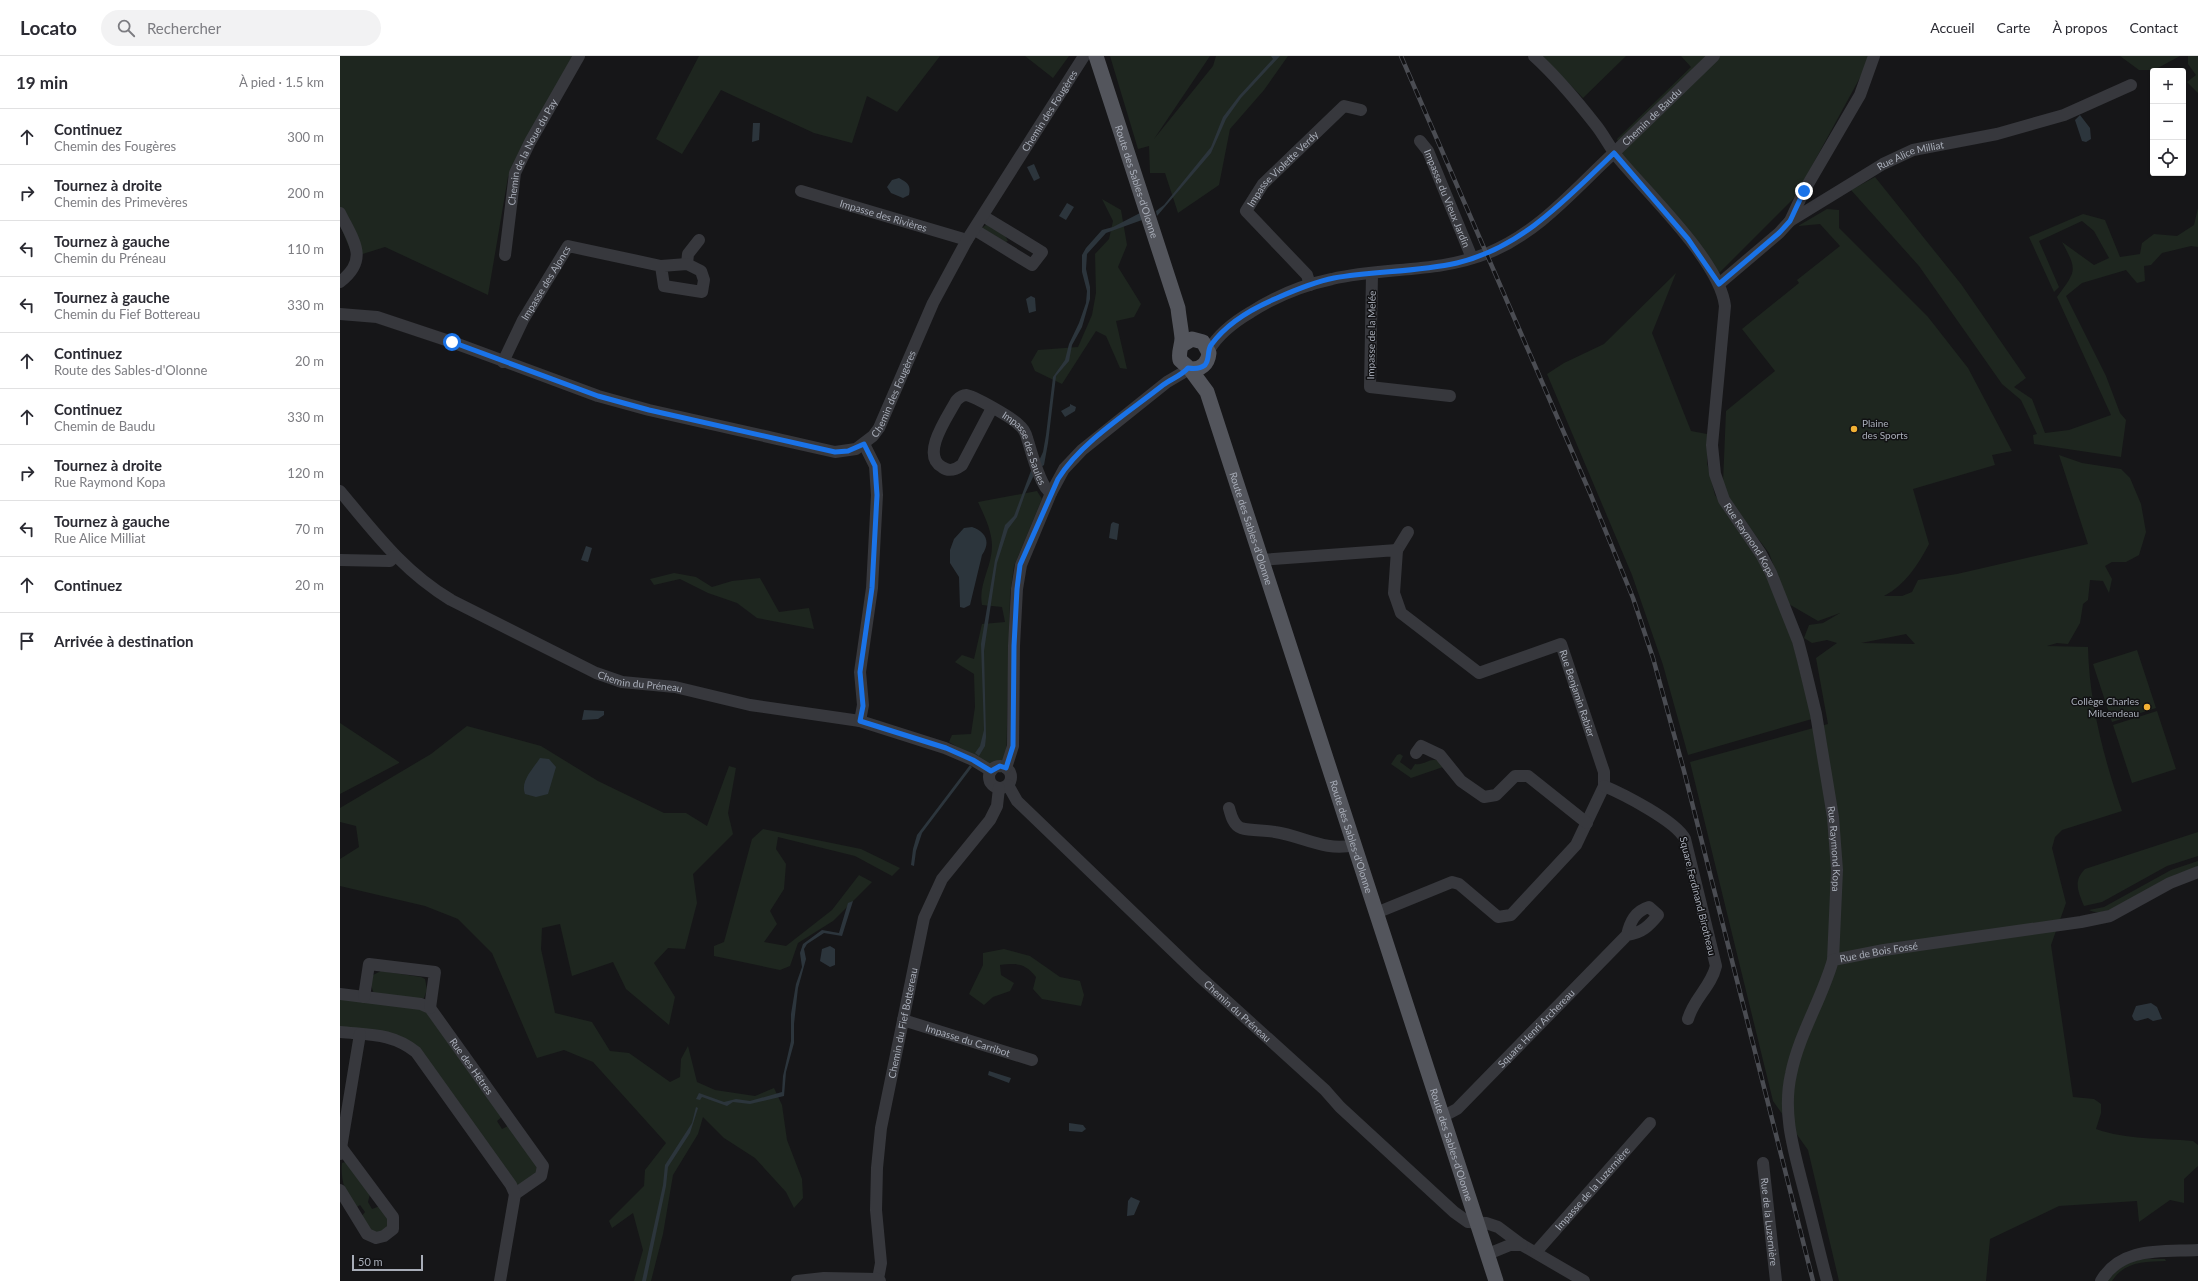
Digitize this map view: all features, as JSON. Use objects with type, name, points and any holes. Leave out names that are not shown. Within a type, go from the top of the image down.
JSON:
[{"type":"main road","name":"Route des Sables-d'Olonne","points":[[1096,56],[1178,308],[1185,360],[1207,392]]},
{"type":"main road","name":"Route des Sables-d'Olonne","points":[[1178,308],[1202,348],[1207,392],[1496,1281]]},
{"type":"main road","points":[[1188,340],[1202,348],[1198,368],[1185,360],[1188,340]]},
{"type":"street","name":"Chemin de la Noue du Pay","points":[[505,255],[515,173],[530,142],[579,56]]},
{"type":"street","name":"Chemin des Fougères","points":[[340,314],[376,318],[452,342],[598,396],[649,410],[835,452],[848,451],[864,444],[873,436],[885,417],[933,303],[967,240],[975,230],[1084,56]]},
{"type":"street","name":"Rue Raymond Kopa","points":[[1534,56],[1596,125],[1614,153],[1688,239],[1719,284],[1725,306],[1713,438],[1714,474],[1724,500],[1761,554],[1771,573],[1796,634],[1803,660],[1816,714],[1833,817],[1836,870],[1833,960]]},
{"type":"street","name":"Chemin de Baudu","points":[[1202,348],[1223,331],[1266,302],[1310,285],[1334,278],[1447,265],[1472,258],[1498,248],[1537,225],[1714,56]]},
{"type":"street","points":[[1790,221],[1804,191],[1860,95],[1874,56]]},
{"type":"street","name":"Rue Alice Milliat","points":[[1719,284],[1779,233],[1790,221],[1883,164],[1913,150],[1997,134],[2061,116],[2131,85]]},
{"type":"street","name":"Impasse Violette Verdy","points":[[1310,285],[1307,275],[1246,211],[1263,184],[1344,106],[1361,110]]},
{"type":"street","name":"Impasse du Vieux Jardin","points":[[1420,141],[1428,151],[1472,258]]},
{"type":"street","name":"Impasse des Rivières","points":[[801,191],[967,240]]},
{"type":"street","points":[[340,212],[356,247],[358,261],[354,269],[340,282]]},
{"type":"street","points":[[975,230],[1032,265],[1042,252],[983,216]]},
{"type":"street","points":[[661,266],[664,286],[702,292],[704,280],[701,271],[687,264],[688,254],[699,240]]},
{"type":"street","name":"Impasse des Ajoncs","points":[[503,362],[523,320],[568,246],[661,266],[687,264]]},
{"type":"street","name":"Impasse de la Melée","points":[[1372,274],[1370,387],[1450,396]]},
{"type":"street","points":[[1006,768],[1013,746],[1014,646],[1017,589],[1020,565],[1051,493],[1064,469],[1072,459],[1167,382],[1185,360]]},
{"type":"street","name":"Impasse des Saules","points":[[992,408],[962,465],[955,470],[946,470],[937,465],[933,456],[935,441],[956,401],[961,396],[967,395],[992,408],[1011,418],[1021,426],[1027,437],[1032,461],[1040,471],[1044,485],[1051,493]]},
{"type":"street","points":[[860,721],[863,706],[860,672],[872,588],[877,495],[875,466],[864,444]]},
{"type":"street","name":"Chemin du Préneau","points":[[340,491],[395,556],[428,586],[451,600],[596,673],[622,682],[675,687],[750,705],[860,721],[946,748],[973,760],[991,771]]},
{"type":"street","points":[[1261,560],[1397,550],[1408,532]]},
{"type":"street","name":"Rue Benjamin Rabier","points":[[1397,550],[1394,592],[1401,613],[1479,673],[1560,644],[1604,772],[1604,786]]},
{"type":"street","points":[[340,560],[390,561],[395,556]]},
{"type":"street","points":[[1416,753],[1421,746],[1440,755],[1461,781],[1484,797],[1496,795],[1515,776],[1528,776],[1587,823]]},
{"type":"street","points":[[1000,766],[1006,768],[1011,776],[1003,787],[990,782],[991,771],[1000,766]]},
{"type":"street","points":[[1376,913],[1452,882],[1459,884],[1498,917],[1511,915],[1572,850],[1587,823],[1604,786]]},
{"type":"street","name":"Square Ferdinand Birotheau","points":[[1604,786],[1622,793],[1666,821],[1682,832],[1685,839],[1716,966],[1713,979],[1692,1007],[1688,1019]]},
{"type":"street","name":"Chemin du Préneau","points":[[1003,787],[1203,980],[1325,1090],[1340,1107],[1454,1212],[1464,1220],[1477,1223]]},
{"type":"street","name":"Chemin du Fief Bottereau","points":[[879,1280],[881,1263],[876,1210],[877,1168],[881,1128],[924,918],[934,892],[953,864],[990,820],[1003,787]]},
{"type":"street","points":[[1228,808],[1233,820],[1240,828],[1277,832],[1322,846],[1344,848],[1354,845]]},
{"type":"street","name":"Rue de Bois Fossé","points":[[1827,1281],[1792,1142],[1787,1108],[1790,1074],[1795,1057],[1813,1008],[1825,984],[1833,960],[1884,950],[2103,918],[2134,904],[2170,883],[2198,872]]},
{"type":"street","name":"Square Henri Archereau","points":[[1442,1118],[1457,1109],[1627,935]]},
{"type":"street","points":[[340,994],[364,997],[421,1004],[430,1008],[435,972],[369,964],[364,997]]},
{"type":"street","name":"Rue des Hêtres","points":[[430,1008],[543,1166],[541,1176],[515,1194]]},
{"type":"street","name":"Impasse du Carribot","points":[[903,1020],[1032,1060]]},
{"type":"street","points":[[340,1032],[386,1037],[398,1040],[416,1052],[476,1133],[515,1194],[500,1281]]},
{"type":"street","points":[[340,1190],[367,1234],[376,1238],[384,1236],[393,1229],[393,1217],[341,1150],[360,1034]]},
{"type":"street","name":"Impasse de la Luzernière","points":[[1536,1252],[1650,1124]]},
{"type":"street","name":"Rue de la Luzernière","points":[[1764,1163],[1776,1281]]},
{"type":"street","points":[[1477,1223],[1486,1223],[1498,1227],[1522,1245],[1584,1281]]},
{"type":"street","points":[[1488,1254],[1510,1245],[1522,1245]]},
{"type":"street","points":[[2101,1281],[2112,1266],[2129,1255],[2198,1250]]},
{"type":"street","points":[[797,1281],[824,1278],[879,1280]]},
{"type":"shaded area","points":[[340,56],[575,56],[508,177],[488,295],[385,247],[353,257],[340,225]]},
{"type":"shaded area","points":[[699,56],[940,56],[897,112],[867,96],[852,143],[814,133],[721,90],[682,154],[656,139]]},
{"type":"shaded area","points":[[1025,56],[1069,56],[1053,78]]},
{"type":"shaded area","points":[[1110,56],[1210,56],[1154,139],[1213,66],[1216,56],[1288,56],[1264,90],[1230,129],[1219,185],[1178,213],[1165,173],[1150,173],[1149,146],[1138,149]]},
{"type":"shaded area","points":[[1271,56],[1280,56],[1241,98],[1226,119],[1211,153],[1157,216],[1156,211],[1164,205],[1211,147],[1223,117],[1239,96],[1273,59]]},
{"type":"shaded area","points":[[1542,56],[1626,56],[1583,98]]},
{"type":"shaded area","points":[[1681,56],[1868,56],[1863,72],[1795,197],[1718,274],[1623,156],[1617,139],[1691,67]]},
{"type":"shaded area","points":[[2120,56],[2180,56],[2158,68],[2139,70]]},
{"type":"shaded area","points":[[2188,56],[2198,56],[2198,93],[2187,82],[2196,75],[2188,64]]},
{"type":"shaded area","points":[[2080,115],[2090,128],[2091,139],[2086,142],[2082,141],[2075,120]]},
{"type":"shaded area","points":[[753,123],[760,123],[759,140],[752,142]]},
{"type":"shaded area","points":[[1034,164],[1040,178],[1034,181],[1027,167]]},
{"type":"shaded area","points":[[1875,177],[1961,284],[2026,378],[2014,387],[2032,399],[2045,433],[2069,430],[2111,415],[2057,297],[2068,282],[2073,271],[2071,259],[2062,242],[2094,265],[2109,258],[2094,231],[2082,221],[2039,241],[2059,287],[2054,292],[2029,237],[2083,214],[2105,220],[2120,257],[2140,254],[2142,243],[2154,234],[2177,236],[2194,225],[2198,208],[2198,247],[2191,246],[2162,253],[2151,265],[2144,266],[2145,281],[2137,283],[2126,270],[2082,283],[2066,296],[2106,376],[2120,413],[2126,420],[2121,457],[2034,444],[2033,435],[2037,434],[2021,400],[2002,384],[1919,266],[1851,190]]},
{"type":"shaded area","points":[[899,178],[907,183],[910,189],[909,195],[903,198],[891,193],[887,187],[892,180]]},
{"type":"shaded area","points":[[1102,199],[1121,210],[1127,245],[1118,267],[1141,304],[1134,317],[1116,321],[1127,369],[1120,368],[1106,336],[1096,331],[1062,384],[1035,371],[1031,362],[1038,350],[1078,347],[1092,315],[1096,293],[1095,254],[1109,239],[1113,221]]},
{"type":"shaded area","points":[[1067,203],[1074,207],[1066,220],[1059,216]]},
{"type":"shaded area","points":[[1827,209],[1839,210],[1839,228],[1928,317],[1968,368],[2012,451],[1992,455],[1995,465],[1913,489],[1929,544],[1905,580],[1884,596],[1902,596],[1912,592],[1918,580],[1957,574],[2088,544],[2059,455],[2082,463],[2121,469],[2130,478],[2141,504],[2146,532],[2139,555],[2126,562],[2112,562],[2105,566],[2112,579],[2109,593],[2103,581],[2090,580],[2088,600],[2083,604],[2080,623],[2068,644],[2057,643],[2047,646],[2088,647],[2094,709],[2109,771],[2122,811],[2062,830],[2055,837],[2052,848],[2066,903],[2051,945],[2073,1097],[2094,1099],[2101,1104],[2101,1113],[2096,1129],[2108,1133],[2132,1137],[2193,1141],[2198,1145],[2198,1166],[2184,1179],[2184,1203],[2170,1200],[2139,1222],[2137,1201],[2059,1206],[1990,1239],[1986,1281],[1839,1281],[1808,1150],[1773,1101],[1690,762],[1828,724],[1816,658],[1837,643],[1827,640],[1812,643],[1804,638],[1809,625],[1823,623],[1840,613],[1818,621],[1787,603],[1769,553],[1730,502],[1723,483],[1726,411],[1775,371],[1742,329],[1799,283],[1797,280],[1840,246],[1820,224],[1798,226]],"holes":[[[1906,634],[1915,644],[1861,643]]]},
{"type":"shaded area","points":[[1140,213],[1142,220],[1106,233],[1087,254],[1086,269],[1090,287],[1090,299],[1082,327],[1072,345],[1069,361],[1056,376],[1048,443],[1044,465],[1041,467],[1038,463],[1043,452],[1046,435],[1053,377],[1065,360],[1069,344],[1086,303],[1087,291],[1082,272],[1082,255],[1086,248],[1102,230],[1113,227]]},
{"type":"shaded area","points":[[987,224],[1004,234],[1008,241],[1005,242],[982,228]]},
{"type":"shaded area","points":[[1676,273],[1652,333],[1691,431],[1707,434],[1707,463],[1715,495],[1756,553],[1788,624],[1812,719],[1688,755],[1663,665],[1632,575],[1547,374],[1564,363],[1604,344]]},
{"type":"shaded area","points":[[1031,296],[1035,298],[1036,311],[1029,313],[1026,299]]},
{"type":"shaded area","points":[[1070,404],[1076,407],[1075,411],[1065,417],[1061,411],[1070,406]]},
{"type":"shaded area","points":[[1032,468],[1035,473],[1025,494],[1017,517],[1008,529],[997,563],[984,651],[986,737],[985,746],[979,756],[975,753],[980,746],[984,730],[981,644],[995,560],[1005,525],[1014,516]]},
{"type":"shaded area","points":[[1037,491],[1042,499],[1014,566],[1010,595],[1006,769],[1000,773],[949,742],[952,735],[971,734],[975,707],[974,674],[955,662],[962,655],[974,659],[982,624],[1005,622],[1002,607],[982,605],[981,597],[983,583],[990,561],[992,540],[978,502]]},
{"type":"shaded area","points":[[1113,522],[1119,524],[1117,540],[1109,538],[1111,524]]},
{"type":"shaded area","points":[[972,527],[984,535],[986,538],[986,546],[982,555],[970,605],[964,608],[960,607],[959,577],[950,563],[950,550],[954,539],[964,528]]},
{"type":"shaded area","points":[[586,546],[592,548],[588,562],[581,560]]},
{"type":"shaded area","points":[[674,573],[696,577],[712,587],[732,581],[760,578],[779,612],[809,608],[814,629],[757,618],[737,603],[708,593],[680,579],[654,585],[650,579]]},
{"type":"shaded area","points":[[2137,650],[2156,708],[2112,722],[2093,664]]},
{"type":"shaded area","points":[[584,710],[604,711],[604,715],[598,719],[582,720]]},
{"type":"shaded area","points":[[2157,711],[2176,769],[2132,783],[2113,725]]},
{"type":"shaded area","points":[[340,723],[399,762],[399,763],[340,794]]},
{"type":"shaded area","points":[[467,726],[541,746],[598,781],[664,813],[686,813],[707,826],[729,766],[736,768],[728,813],[733,834],[693,874],[697,903],[685,949],[668,948],[654,963],[675,997],[669,1025],[626,989],[613,962],[572,976],[560,924],[542,928],[541,949],[555,1013],[592,1022],[610,1051],[629,1053],[670,1082],[680,1077],[681,1059],[688,1046],[697,1082],[715,1090],[755,1096],[774,1088],[782,1105],[787,1140],[802,1179],[803,1198],[794,1208],[786,1192],[755,1158],[724,1138],[703,1117],[698,1134],[673,1175],[663,1234],[651,1281],[634,1281],[643,1250],[633,1213],[612,1228],[609,1221],[644,1186],[645,1170],[666,1143],[593,1062],[564,1050],[537,1058],[492,953],[458,919],[425,906],[340,886],[340,859],[359,847],[356,826],[340,822],[340,808],[431,754]]},
{"type":"shaded area","points":[[1400,754],[1403,756],[1400,762],[1411,770],[1415,764],[1435,760],[1438,760],[1443,767],[1411,778],[1391,764],[1397,755]]},
{"type":"shaded area","points":[[540,758],[549,759],[556,767],[548,794],[536,797],[525,794],[524,784],[528,775]]},
{"type":"shaded area","points":[[970,765],[972,767],[922,833],[916,851],[914,866],[911,865],[917,835]]},
{"type":"shaded area","points":[[763,829],[861,849],[900,868],[892,876],[855,856],[778,837],[776,849],[786,864],[784,889],[770,911],[777,924],[764,942],[786,946],[832,910],[859,875],[872,882],[833,921],[798,943],[790,966],[780,970],[714,956],[714,946],[724,942],[752,839]]},
{"type":"shaded area","points":[[2198,832],[2198,856],[2167,866],[2102,902],[2084,906],[2079,891],[2078,882],[2081,873],[2085,869]]},
{"type":"shaded area","points":[[2198,861],[2198,867],[2177,874],[2113,909],[2101,912],[2089,910],[2104,907],[2171,870]]},
{"type":"shaded area","points":[[853,901],[842,936],[824,933],[807,944],[804,949],[806,959],[798,988],[794,1024],[794,1043],[786,1072],[784,1096],[750,1104],[733,1102],[727,1106],[702,1097],[700,1100],[696,1099],[699,1093],[724,1102],[736,1099],[750,1101],[782,1092],[783,1076],[791,1041],[791,1014],[796,984],[802,967],[800,953],[803,944],[822,930],[839,933],[848,903]]},
{"type":"shaded area","points":[[830,946],[835,949],[835,965],[830,967],[820,961],[822,949]]},
{"type":"shaded area","points":[[1004,949],[1030,956],[1060,977],[1080,981],[1084,995],[1081,1006],[1042,999],[1033,989],[1036,977],[1028,969],[1016,964],[1000,965],[1001,975],[1014,983],[1010,991],[993,997],[984,1005],[969,994],[983,965],[983,953]]},
{"type":"shaded area","points":[[381,971],[421,977],[425,979],[427,990],[424,998],[419,1000],[374,994],[370,982],[373,975]]},
{"type":"shaded area","points":[[340,998],[424,1009],[503,1116],[497,1121],[502,1129],[508,1126],[539,1168],[537,1175],[516,1186],[420,1051],[340,1028]]},
{"type":"shaded area","points":[[2151,1003],[2157,1007],[2162,1019],[2153,1021],[2148,1018],[2137,1021],[2134,1020],[2132,1016],[2136,1006]]},
{"type":"shaded area","points":[[989,1071],[1011,1078],[1009,1083],[988,1075]]},
{"type":"shaded area","points":[[696,1107],[698,1108],[690,1133],[668,1167],[666,1186],[646,1281],[642,1281],[663,1185],[665,1165],[692,1123]]},
{"type":"shaded area","points":[[1069,1123],[1083,1125],[1086,1129],[1082,1132],[1069,1131]]},
{"type":"shaded area","points":[[348,1161],[370,1194],[368,1202],[372,1209],[380,1206],[388,1218],[388,1225],[381,1234],[370,1231],[360,1218],[365,1212],[360,1205],[355,1208],[346,1193],[342,1175],[342,1163]]},
{"type":"shaded area","points":[[1131,1197],[1140,1201],[1134,1215],[1127,1216],[1128,1201]]},
{"type":"shaded area","points":[[2144,1259],[2165,1259],[2166,1261],[2143,1262],[2129,1266],[2117,1274],[2112,1281],[2108,1281],[2115,1272],[2123,1266],[2133,1261]]},
{"type":"railway","points":[[1401,56],[1590,493],[1633,598],[1653,658],[1684,771],[1813,1281]]},
{"type":"place","name":"Plaine des Sports","points":[[1854,429]]},
{"type":"place","name":"Collège Charles Milcendeau","points":[[2147,707]]},
{"type":"route","points":[[452,342],[598,396],[649,410],[835,452],[848,451],[864,444],[875,466],[877,495],[872,588],[860,672],[863,706],[860,721],[946,748],[973,760],[991,771],[993,768],[1000,766],[1006,768],[1010,762],[1013,746],[1014,646],[1017,589],[1020,565],[1058,479],[1072,459],[1082,450],[1167,382],[1188,368],[1194,369],[1202,367],[1208,361],[1211,345],[1223,331],[1241,318],[1266,302],[1302,287],[1334,278],[1447,265],[1498,248],[1523,235],[1537,225],[1555,210],[1614,153],[1688,239],[1705,261],[1719,284],[1779,233],[1790,221],[1804,191]]}]
